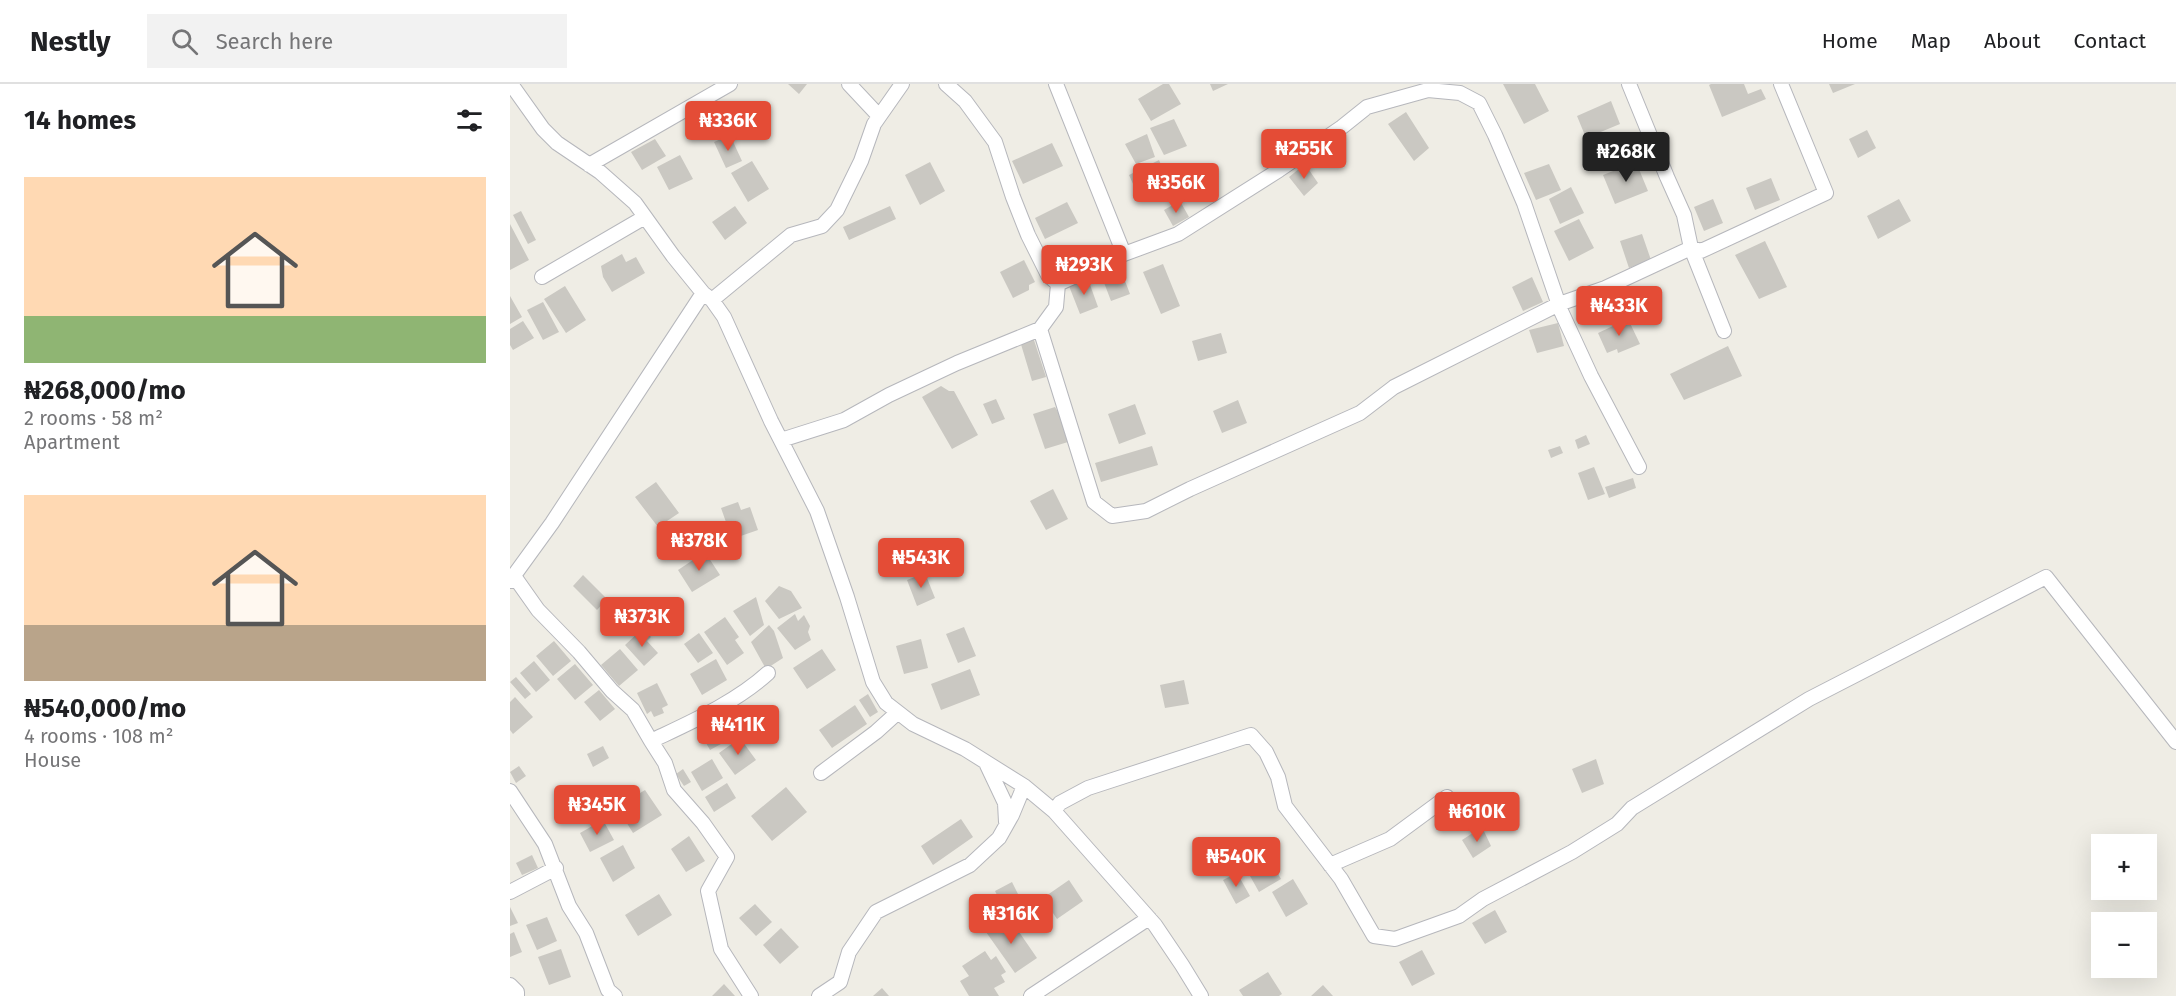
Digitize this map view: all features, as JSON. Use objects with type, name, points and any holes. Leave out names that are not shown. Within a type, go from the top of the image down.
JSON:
[{"type":"street","points":[[511,84],[543,129],[557,143],[589,165],[635,203],[673,256],[708,296],[736,340],[781,440],[824,527],[873,682],[886,703],[913,724],[966,749],[1024,786],[1054,812],[1149,918],[1182,964],[1201,996]]},
{"type":"street","points":[[589,165],[730,84]]},
{"type":"street","points":[[849,84],[879,116]]},
{"type":"street","points":[[751,996],[721,949],[708,891],[727,857],[703,823],[674,790],[665,764],[633,710],[612,691],[512,579],[708,296],[791,235],[822,226],[837,210],[861,161],[874,124],[902,84]]},
{"type":"street","points":[[946,84],[965,101],[995,142],[1012,197],[1028,235],[1048,275],[1058,284]]},
{"type":"street","points":[[1056,84],[1124,254]]},
{"type":"street","points":[[1435,91],[1458,84]]},
{"type":"street","points":[[1629,84],[1684,215],[1692,249],[1724,331]]},
{"type":"street","points":[[1040,328],[1094,502],[1112,516],[1146,511],[1360,413],[1394,387],[1559,304],[1605,288],[1692,249],[1701,251],[1826,193],[1781,84]]},
{"type":"street","points":[[1058,284],[1124,254],[1178,234],[1279,170],[1367,107],[1428,90],[1460,93],[1479,104],[1524,203],[1559,304],[1591,376],[1639,467]]},
{"type":"street","points":[[542,277],[645,217]]},
{"type":"street","points":[[781,440],[844,420],[957,363],[1040,328],[1056,307],[1058,284]]},
{"type":"street","points":[[1054,812],[1060,803],[1088,788],[1251,735],[1266,752],[1278,777],[1286,806],[1330,865],[1374,936],[1395,939],[1459,916],[1483,899],[1572,852],[1617,824],[1632,808],[1809,699],[2046,577],[2176,742]]},
{"type":"street","points":[[651,741],[711,711],[754,686],[768,674]]},
{"type":"street","points":[[821,774],[897,713]]},
{"type":"street","points":[[986,763],[1005,803],[1006,824]]},
{"type":"street","points":[[819,996],[840,982],[849,952],[876,912],[970,865],[999,838],[1024,786]]},
{"type":"street","points":[[510,791],[545,844],[569,906],[586,933],[608,990],[615,996]]},
{"type":"street","points":[[1330,865],[1390,839],[1447,796]]},
{"type":"street","points":[[510,892],[556,868]]},
{"type":"street","points":[[1031,996],[1149,918]]},
{"type":"street","points":[[510,985],[517,992],[517,996]]},
{"type":"building","points":[[788,84],[807,84],[799,94]]},
{"type":"building","points":[[1163,84],[1169,84],[1181,104],[1151,121],[1138,99]]},
{"type":"building","points":[[1210,84],[1228,84],[1213,91]]},
{"type":"building","points":[[1503,84],[1535,84],[1549,111],[1524,124]]},
{"type":"building","points":[[1744,84],[1748,94],[1761,89],[1766,99],[1722,117],[1709,85]]},
{"type":"building","points":[[1829,84],[1855,84],[1833,93]]},
{"type":"building","points":[[1611,101],[1620,124],[1586,138],[1577,116]]},
{"type":"building","points":[[715,102],[729,127],[713,135],[700,111]]},
{"type":"building","points":[[1406,112],[1429,148],[1414,161],[1388,124]]},
{"type":"building","points":[[1174,119],[1187,146],[1164,155],[1150,128]]},
{"type":"building","points":[[1867,130],[1876,148],[1858,158],[1849,139]]},
{"type":"building","points":[[1147,134],[1155,157],[1136,164],[1125,144]]},
{"type":"building","points":[[730,135],[742,161],[726,168],[714,142]]},
{"type":"building","points":[[655,139],[666,156],[642,170],[631,152]]},
{"type":"building","points":[[1052,143],[1063,166],[1023,184],[1012,161]]},
{"type":"building","points":[[680,155],[693,179],[669,190],[657,167]]},
{"type":"building","points":[[1159,160],[1168,181],[1161,185],[1163,191],[1148,198],[1146,193],[1138,195],[1129,175]]},
{"type":"building","points":[[752,161],[769,189],[748,202],[731,173]]},
{"type":"building","points":[[930,162],[945,191],[920,205],[905,175]]},
{"type":"building","points":[[1636,162],[1648,191],[1615,204],[1603,175]]},
{"type":"building","points":[[1305,164],[1318,183],[1304,196],[1289,177]]},
{"type":"building","points":[[1549,164],[1561,190],[1536,200],[1524,173]]},
{"type":"building","points":[[1771,178],[1780,200],[1755,210],[1746,188]]},
{"type":"building","points":[[1571,187],[1584,213],[1560,224],[1549,199]]},
{"type":"building","points":[[1713,199],[1723,223],[1704,231],[1694,207]]},
{"type":"building","points":[[1899,199],[1911,221],[1878,239],[1867,216]]},
{"type":"building","points":[[1180,201],[1189,217],[1173,226],[1164,210]]},
{"type":"building","points":[[1067,202],[1078,223],[1045,239],[1035,218]]},
{"type":"building","points":[[735,206],[747,223],[725,240],[712,222]]},
{"type":"building","points":[[890,206],[896,219],[849,240],[843,227]]},
{"type":"building","points":[[521,211],[536,240],[528,244],[513,215]]},
{"type":"building","points":[[1579,219],[1594,248],[1569,261],[1554,231]]},
{"type":"building","points":[[510,224],[529,260],[510,270]]},
{"type":"building","points":[[1642,234],[1651,260],[1629,268],[1620,241]]},
{"type":"building","points":[[1765,241],[1787,287],[1759,299],[1735,255]]},
{"type":"building","points":[[622,254],[626,262],[636,257],[645,273],[612,292],[603,277],[601,266]]},
{"type":"building","points":[[1024,260],[1035,282],[1029,285],[1029,290],[1013,298],[1000,272]]},
{"type":"building","points":[[1163,264],[1180,306],[1161,314],[1143,272]]},
{"type":"building","points":[[1119,265],[1130,294],[1111,301],[1100,272]]},
{"type":"building","points":[[1532,277],[1543,302],[1523,311],[1512,287]]},
{"type":"building","points":[[1088,279],[1098,307],[1080,314],[1069,286]]},
{"type":"building","points":[[565,286],[586,320],[566,333],[544,299]]},
{"type":"building","points":[[1628,288],[1637,312],[1625,316],[1616,292]]},
{"type":"building","points":[[510,296],[522,317],[510,324]]},
{"type":"building","points":[[543,302],[559,332],[543,340],[527,310]]},
{"type":"building","points":[[1628,319],[1640,344],[1618,353],[1617,349],[1607,353],[1598,333]]},
{"type":"building","points":[[523,321],[534,338],[513,350],[510,345],[510,329]]},
{"type":"building","points":[[1558,323],[1564,346],[1537,353],[1529,330]]},
{"type":"building","points":[[1221,333],[1227,353],[1198,361],[1192,341]]},
{"type":"building","points":[[1033,337],[1046,377],[1032,381],[1020,341]]},
{"type":"building","points":[[1728,346],[1742,376],[1684,400],[1670,374]]},
{"type":"building","points":[[941,386],[954,391],[978,435],[952,449],[922,397]]},
{"type":"building","points":[[996,399],[1005,419],[992,424],[983,404]]},
{"type":"building","points":[[1238,400],[1247,423],[1222,433],[1213,411]]},
{"type":"building","points":[[1135,404],[1146,434],[1119,444],[1108,414]]},
{"type":"building","points":[[1055,407],[1070,431],[1065,433],[1068,442],[1045,449],[1033,414]]},
{"type":"building","points":[[1586,435],[1590,444],[1578,449],[1575,440]]},
{"type":"building","points":[[1152,446],[1158,465],[1101,482],[1095,463]]},
{"type":"building","points":[[1560,446],[1563,453],[1551,458],[1548,450]]},
{"type":"building","points":[[1594,467],[1605,494],[1588,500],[1578,473]]},
{"type":"building","points":[[1633,478],[1636,488],[1609,498],[1605,487]]},
{"type":"building","points":[[656,482],[679,513],[658,527],[635,497]]},
{"type":"building","points":[[1053,489],[1068,519],[1046,530],[1030,501]]},
{"type":"building","points":[[738,502],[741,510],[750,507],[758,530],[732,539],[721,508]]},
{"type":"building","points":[[705,552],[720,575],[692,592],[678,570]]},
{"type":"building","points":[[925,573],[935,598],[917,606],[907,580]]},
{"type":"building","points":[[583,575],[607,599],[597,610],[573,586]]},
{"type":"building","points":[[779,586],[791,591],[802,608],[779,619],[765,601]]},
{"type":"building","points":[[756,597],[764,625],[750,636],[733,611]]},
{"type":"building","points":[[795,614],[798,621],[804,615],[810,626],[808,632],[811,640],[795,650],[777,628]]},
{"type":"building","points":[[725,617],[739,637],[735,640],[744,653],[727,665],[704,632]]},
{"type":"building","points":[[769,625],[774,631],[783,658],[766,669],[751,642]]},
{"type":"building","points":[[964,627],[976,656],[958,663],[946,634]]},
{"type":"building","points":[[640,631],[644,635],[647,632],[651,637],[647,641],[658,653],[644,666],[625,645]]},
{"type":"building","points":[[699,633],[713,653],[698,663],[684,644]]},
{"type":"building","points":[[921,639],[928,668],[904,674],[896,646]]},
{"type":"building","points":[[554,641],[571,661],[553,676],[536,656]]},
{"type":"building","points":[[620,649],[638,670],[619,686],[601,665]]},
{"type":"building","points":[[822,649],[836,670],[807,689],[793,668]]},
{"type":"building","points":[[716,659],[727,680],[702,695],[690,674]]},
{"type":"building","points":[[534,661],[550,680],[536,692],[520,673]]},
{"type":"building","points":[[575,664],[593,685],[575,700],[557,679]]},
{"type":"building","points":[[970,669],[980,695],[941,710],[931,684]]},
{"type":"building","points":[[516,677],[531,694],[525,699],[510,682]]},
{"type":"building","points":[[1184,680],[1189,704],[1165,708],[1160,685]]},
{"type":"building","points":[[657,683],[668,705],[662,708],[664,713],[654,717],[651,711],[647,714],[637,693]]},
{"type":"building","points":[[599,690],[615,709],[600,721],[584,702]]},
{"type":"building","points":[[868,694],[878,712],[870,717],[859,700]]},
{"type":"building","points":[[515,697],[533,717],[513,734],[510,730],[510,702]]},
{"type":"building","points":[[855,705],[867,724],[832,748],[819,730]]},
{"type":"building","points":[[716,715],[730,739],[710,750],[696,725]]},
{"type":"building","points":[[740,738],[756,760],[735,775],[719,753]]},
{"type":"building","points":[[603,746],[609,758],[593,767],[587,754]]},
{"type":"building","points":[[712,759],[723,778],[702,791],[691,772]]},
{"type":"building","points":[[1596,759],[1604,784],[1582,793],[1572,769]]},
{"type":"building","points":[[519,766],[526,776],[516,783],[510,772]]},
{"type":"building","points":[[683,769],[691,782],[684,786],[676,774]]},
{"type":"building","points":[[727,783],[736,798],[714,812],[705,797]]},
{"type":"building","points":[[786,787],[807,812],[772,841],[751,816]]},
{"type":"building","points":[[585,790],[598,811],[578,824],[562,803]]},
{"type":"building","points":[[645,790],[662,815],[633,833],[617,807]]},
{"type":"building","points":[[961,819],[973,837],[933,865],[921,846]]},
{"type":"building","points":[[603,820],[614,840],[590,852],[580,833]]},
{"type":"building","points":[[1482,827],[1491,846],[1473,858],[1462,840]]},
{"type":"building","points":[[689,836],[705,861],[686,872],[671,849]]},
{"type":"building","points":[[623,845],[635,868],[613,882],[600,858]]},
{"type":"building","points":[[1267,854],[1281,879],[1259,892],[1245,867]]},
{"type":"building","points":[[532,855],[538,868],[522,875],[516,863]]},
{"type":"building","points":[[1237,873],[1250,896],[1236,904],[1223,880]]},
{"type":"building","points":[[1293,879],[1308,904],[1286,917],[1272,892]]},
{"type":"building","points":[[1069,880],[1083,901],[1057,919],[1043,898]]},
{"type":"building","points":[[1012,882],[1023,904],[1006,913],[995,891]]},
{"type":"building","points":[[659,894],[672,915],[638,936],[625,915]]},
{"type":"building","points":[[755,904],[772,922],[756,936],[739,918]]},
{"type":"building","points":[[510,907],[518,923],[510,926]]},
{"type":"building","points":[[1495,910],[1507,932],[1485,944],[1472,923]]},
{"type":"building","points":[[1008,916],[1037,958],[1015,973],[986,932]]},
{"type":"building","points":[[547,917],[557,941],[537,950],[526,925]]},
{"type":"building","points":[[781,928],[799,947],[780,964],[763,945]]},
{"type":"building","points":[[514,932],[522,952],[510,957],[510,934]]},
{"type":"building","points":[[561,949],[571,977],[549,985],[538,957]]},
{"type":"building","points":[[1422,950],[1435,974],[1412,986],[1399,962]]},
{"type":"building","points":[[985,951],[991,960],[996,956],[1006,972],[1001,975],[1005,982],[994,988],[999,996],[969,996],[960,981],[969,976],[962,966]]},
{"type":"building","points":[[1268,972],[1282,994],[1279,996],[1243,996],[1239,990]]},
{"type":"building","points":[[724,984],[735,996],[712,996]]},
{"type":"building","points":[[1323,985],[1333,996],[1311,996]]},
{"type":"building","points":[[882,988],[889,996],[873,996]]}]
